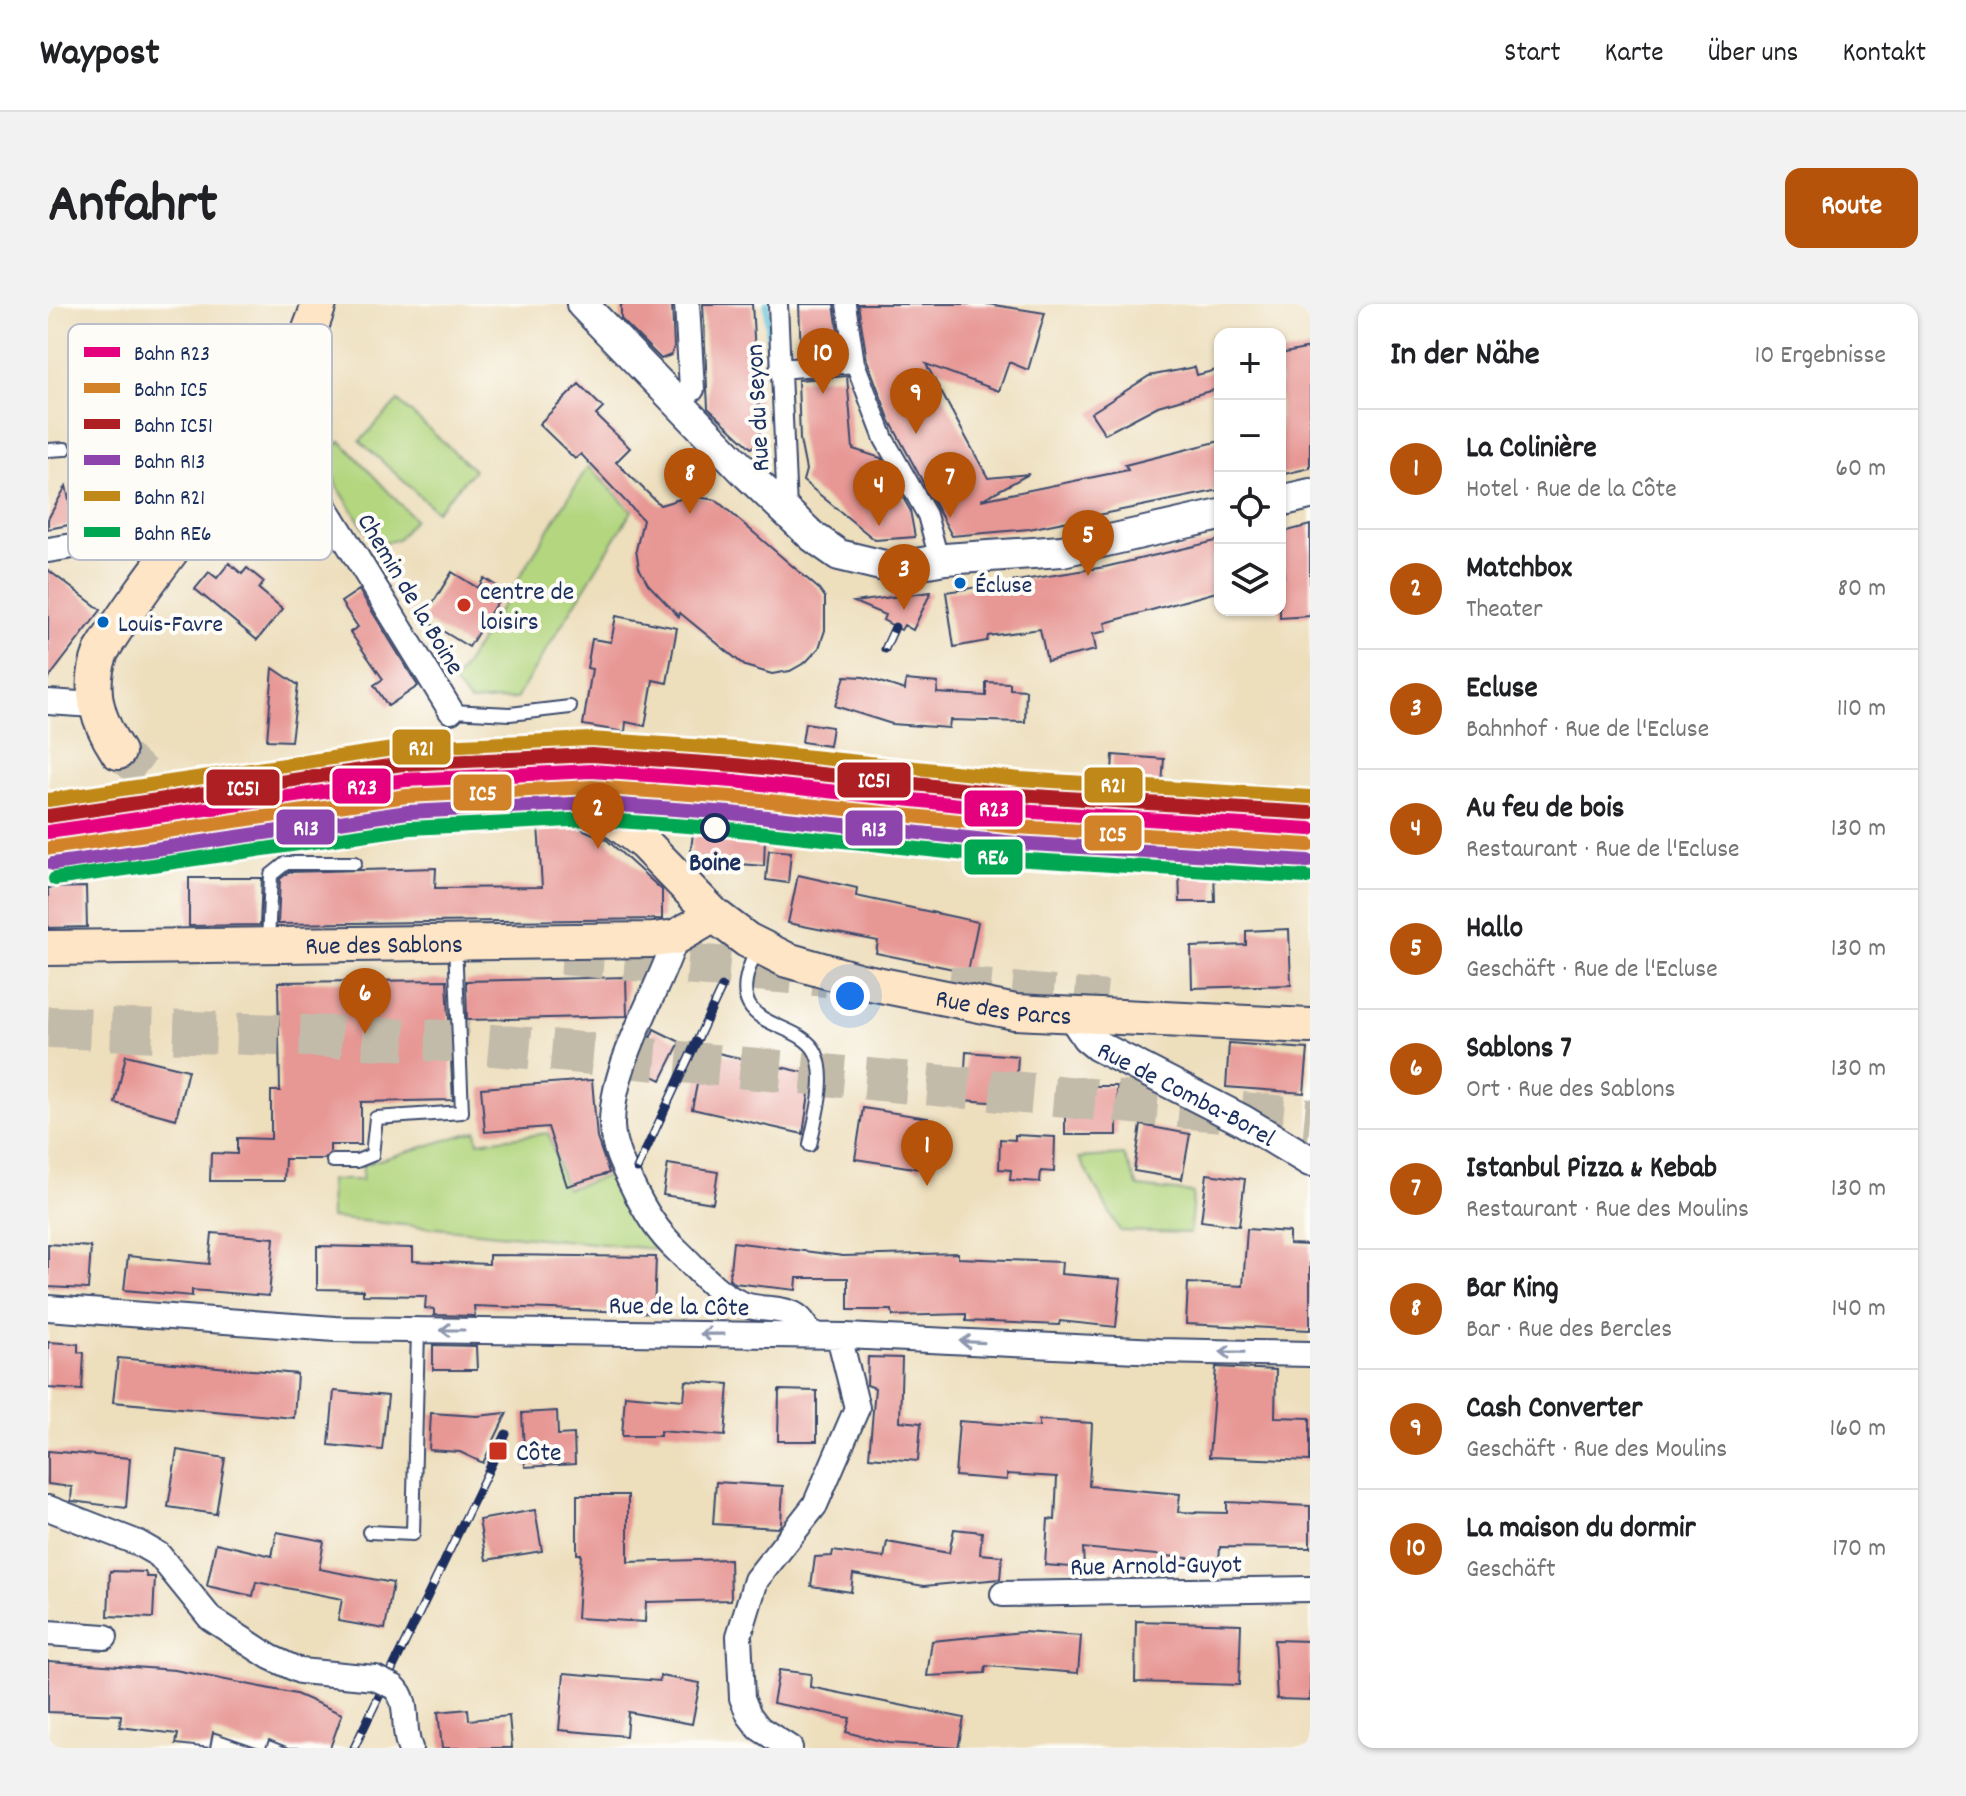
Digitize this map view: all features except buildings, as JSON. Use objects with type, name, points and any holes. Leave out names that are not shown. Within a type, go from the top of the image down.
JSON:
[{"type":"main road","points":[[312,324],[319,304]]},
{"type":"main road","points":[[118,752],[105,733],[95,705],[95,668],[101,652],[167,560]]},
{"type":"main road","name":"Rue des Parcs","points":[[224,825],[246,835],[271,837],[379,817],[524,804],[578,806],[597,812],[644,843],[714,915],[759,947],[787,960],[861,981],[1000,1010],[1310,1026]]},
{"type":"main road","name":"Rue des Sablons","points":[[48,948],[268,943],[455,944],[676,937],[714,915]]},
{"type":"street","points":[[687,304],[683,353],[692,389]]},
{"type":"street","name":"Rue du Seyon","points":[[778,304],[787,510]]},
{"type":"street","points":[[846,304],[855,363],[884,439],[927,515],[939,559]]},
{"type":"street","points":[[594,311],[812,536],[839,555],[893,568],[939,559],[1062,551],[1214,516]]},
{"type":"street","points":[[779,369],[855,363]]},
{"type":"street","points":[[1286,500],[1310,494]]},
{"type":"street","name":"Chemin de la Boine","points":[[332,518],[451,711]]},
{"type":"street","points":[[48,550],[68,547]]},
{"type":"street","points":[[48,702],[95,705]]},
{"type":"street","points":[[676,937],[621,1072],[612,1128],[617,1154],[648,1218],[668,1242],[727,1298],[748,1306],[785,1308],[806,1323],[809,1335]]},
{"type":"street","name":"Rue de Comba-Borel","points":[[1073,1016],[1087,1037],[1098,1046],[1242,1120],[1310,1161]]},
{"type":"street","name":"Rue de la Côte","points":[[48,1308],[335,1329],[809,1335],[1158,1351],[1310,1354]]},
{"type":"street","points":[[790,1748],[759,1728],[749,1715],[742,1698],[739,1636],[756,1580],[815,1505],[857,1408],[839,1336]]},
{"type":"street","points":[[48,1508],[159,1555],[210,1618],[270,1657],[300,1671],[384,1682],[403,1700],[404,1735],[410,1748]]},
{"type":"street","name":"Rue Arnold-Guyot","points":[[1003,1594],[1310,1589]]},
{"type":"street","points":[[48,1633],[105,1637]]},
{"type":"lane","points":[[48,450],[65,449]]},
{"type":"lane","points":[[451,711],[510,714],[570,707]]},
{"type":"lane","points":[[268,943],[271,875],[286,863],[355,863]]},
{"type":"lane","points":[[333,1161],[357,1161],[372,1155],[376,1118],[462,1112],[455,944]]},
{"type":"lane","points":[[759,947],[748,970],[749,1002],[757,1015],[769,1023],[805,1039],[815,1049],[820,1063],[819,1093],[810,1145]]},
{"type":"lane","points":[[369,1532],[413,1534],[418,1330]]},
{"type":"green space","points":[[398,401],[474,470],[436,511],[360,441]]},
{"type":"green space","points":[[341,441],[414,519],[398,539],[375,546],[336,484],[332,475],[332,449]]},
{"type":"green space","points":[[588,466],[632,511],[516,699],[470,702],[454,683]]},
{"type":"green space","points":[[476,1131],[478,1142],[548,1133],[566,1189],[611,1175],[629,1214],[655,1249],[331,1218],[330,1180],[362,1180],[363,1165]]},
{"type":"green space","points":[[1124,1155],[1138,1187],[1193,1193],[1190,1233],[1120,1231],[1079,1158]]},
{"type":"waterway","points":[[767,304],[774,421]]},
{"type":"tunnel","points":[[118,752],[172,797],[224,825]]},
{"type":"tunnel","points":[[562,954],[827,976]]},
{"type":"tunnel","points":[[949,987],[1106,1002]]},
{"type":"tunnel","points":[[48,1027],[449,1041],[1310,1119]]},
{"type":"railway","points":[[885,649],[895,627]]},
{"type":"railway","points":[[637,1169],[722,987]]},
{"type":"railway","points":[[354,1748],[506,1434]]},
{"type":"rail line","name":"R21","points":[[48,800],[400,748],[590,739],[736,749],[1020,779],[1310,797]]},
{"type":"rail line","name":"IC51","points":[[48,816],[403,764],[591,755],[735,765],[1018,795],[1310,813]]},
{"type":"rail line","name":"R23","points":[[48,832],[405,780],[592,771],[733,781],[1017,811],[1310,829]]},
{"type":"rail line","name":"IC5","points":[[50,848],[407,796],[592,787],[732,797],[1016,827],[1309,845]]},
{"type":"rail line","name":"R13","points":[[53,864],[408,812],[592,803],[730,813],[1015,843],[1308,861]]},
{"type":"rail line","name":"RE6","points":[[55,879],[410,828],[591,819],[729,829],[1014,859],[1307,877]]},
{"type":"place","name":"La maison du dormir","points":[[823,394]]},
{"type":"place","name":"Cash Converter","points":[[916,434]]},
{"type":"place","name":"Bar King","points":[[690,514]]},
{"type":"place","name":"Istanbul Pizza & Kebab","points":[[950,518]]},
{"type":"place","name":"Au feu de bois","points":[[879,526]]},
{"type":"place","name":"Hallo","points":[[1088,576]]},
{"type":"place","name":"Écluse","points":[[960,583]]},
{"type":"place","name":"centre de loisirs","points":[[464,605]]},
{"type":"place","name":"Ecluse","points":[[904,610]]},
{"type":"place","name":"Louis-Favre","points":[[103,622]]},
{"type":"place","name":"Boine","points":[[715,828]]},
{"type":"place","name":"Matchbox","points":[[598,849]]},
{"type":"place","name":"Sablons 7","points":[[365,1034]]},
{"type":"place","name":"La Colinière","points":[[927,1186]]},
{"type":"place","name":"Côte","points":[[498,1451]]}]
